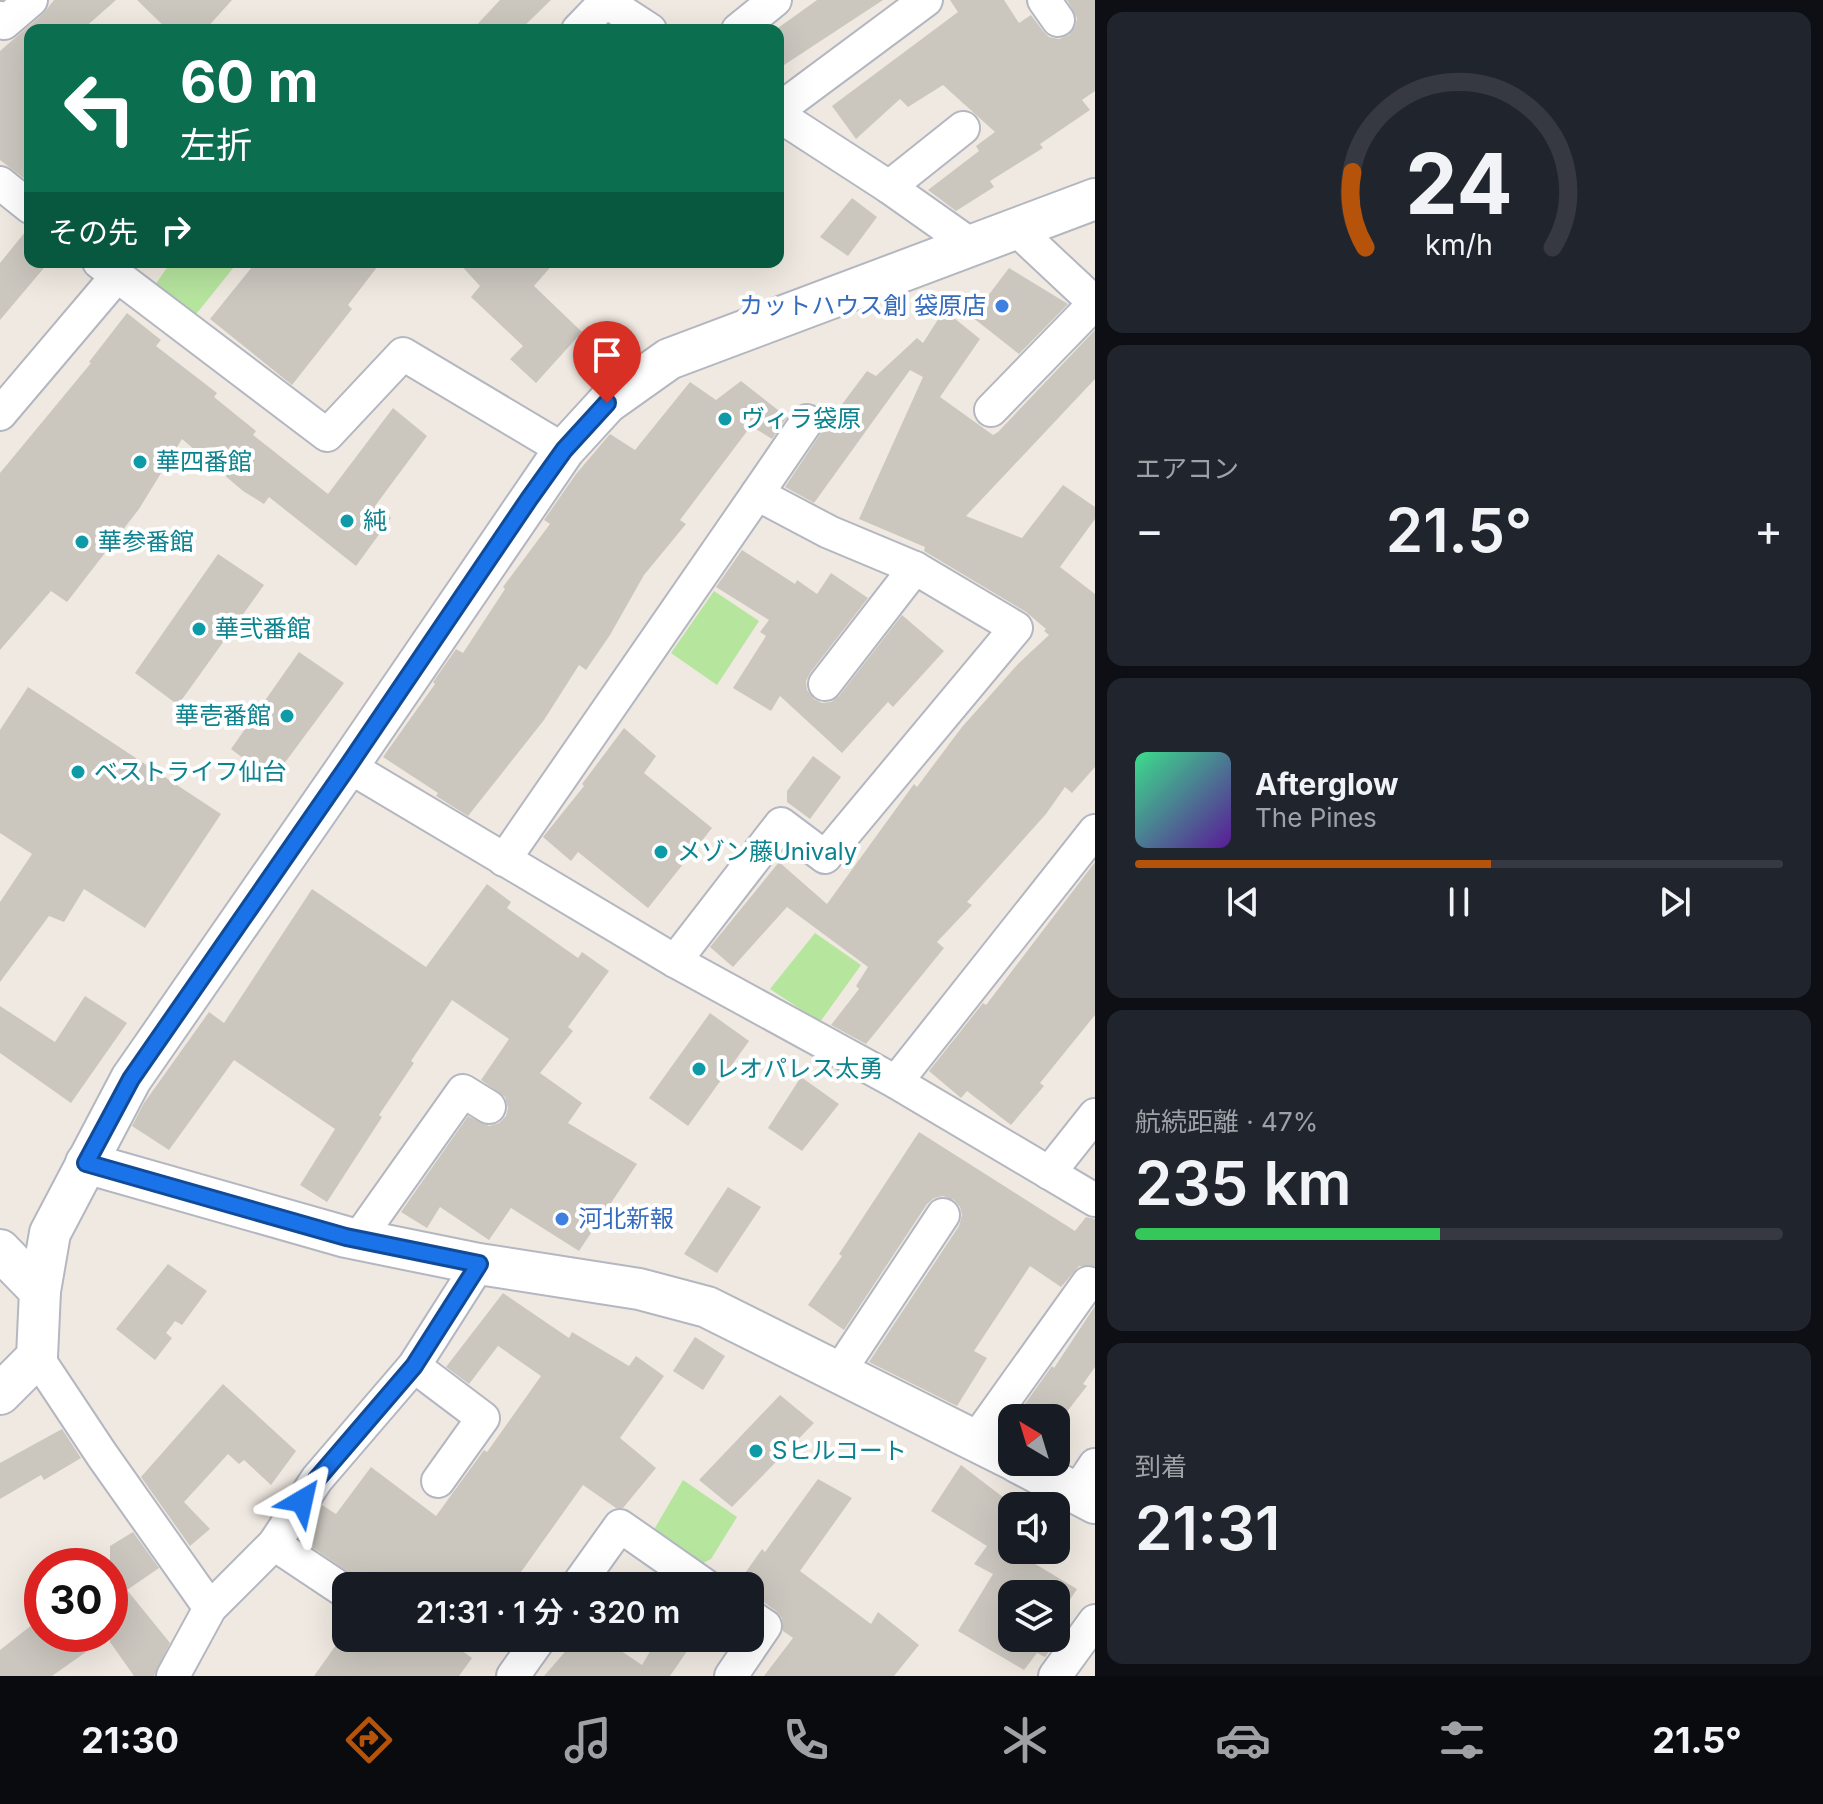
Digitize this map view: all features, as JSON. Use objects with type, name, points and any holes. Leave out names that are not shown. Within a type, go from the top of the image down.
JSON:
[{"type":"street","points":[[0,18],[4,23],[31,0]]},
{"type":"street","points":[[745,24],[775,0]]},
{"type":"street","points":[[784,108],[926,0]]},
{"type":"street","points":[[584,24],[605,1],[641,24]]},
{"type":"street","points":[[784,117],[974,247]]},
{"type":"street","points":[[889,187],[963,128]]},
{"type":"street","points":[[0,183],[24,202]]},
{"type":"street","points":[[210,1608],[37,1357],[40,1291],[50,1233],[131,1079],[495,547],[564,450],[607,403],[669,359],[1095,199]]},
{"type":"street","points":[[991,410],[1095,303],[1017,230]]},
{"type":"street","points":[[0,414],[108,269],[327,435],[403,354],[564,450]]},
{"type":"street","points":[[504,860],[807,421]]},
{"type":"street","points":[[675,961],[781,824],[825,857],[1016,628],[915,568],[829,532],[757,494]]},
{"type":"street","points":[[825,684],[915,568]]},
{"type":"street","points":[[348,766],[675,961],[896,1082],[1095,1200]]},
{"type":"street","points":[[896,1082],[1095,831]]},
{"type":"street","points":[[358,1239],[463,1091],[489,1107]]},
{"type":"street","points":[[1049,1173],[1095,1115]]},
{"type":"street","points":[[86,1163],[358,1239],[479,1264],[639,1289],[707,1307],[998,1452]]},
{"type":"street","points":[[839,1372],[943,1215]]},
{"type":"street","points":[[0,1250],[40,1291]]},
{"type":"street","points":[[173,1676],[210,1608],[274,1544],[317,1479],[414,1366],[479,1264]]},
{"type":"street","points":[[975,1441],[1088,1283]]},
{"type":"street","points":[[0,1394],[37,1357]]},
{"type":"street","points":[[414,1366],[483,1418],[438,1481]]},
{"type":"street","points":[[1057,1476],[1089,1487]]},
{"type":"street","points":[[587,1572],[620,1526],[686,1572]]},
{"type":"street","points":[[274,1544],[332,1583]]},
{"type":"street","points":[[1055,1676],[1095,1621]]},
{"type":"street","points":[[513,1676],[530,1652]]},
{"type":"street","points":[[731,1676],[747,1652]]},
{"type":"green space","points":[[167,268],[233,268],[193,318],[155,285]]},
{"type":"green space","points":[[714,591],[759,621],[717,685],[671,653]]},
{"type":"green space","points":[[815,933],[861,965],[820,1022],[770,989]]},
{"type":"green space","points":[[683,1480],[737,1517],[711,1559],[697,1566],[652,1533]]},
{"type":"building","points":[[54,0],[116,0],[89,24],[31,24]]},
{"type":"building","points":[[137,0],[232,0],[210,24],[162,24]]},
{"type":"building","points":[[500,0],[551,0],[526,24],[478,24]]},
{"type":"building","points":[[817,0],[883,0],[784,65],[784,24]]},
{"type":"building","points":[[950,0],[1004,0],[1019,23],[1031,15],[1049,37],[1059,39],[1069,35],[1077,18],[1067,0],[1095,0],[1095,91],[1082,100],[1090,110],[1040,144],[1043,148],[990,181],[994,187],[956,211],[928,190],[979,151],[976,146],[995,132],[943,85],[908,107],[900,99],[856,139],[832,106],[958,12]]},
{"type":"building","points":[[24,30],[24,178],[0,160],[0,51]]},
{"type":"building","points":[[852,198],[877,217],[848,256],[820,237]]},
{"type":"building","points":[[24,233],[24,268],[44,268],[0,320],[0,263]]},
{"type":"building","points":[[251,268],[376,268],[348,305],[352,309],[292,385],[210,319]]},
{"type":"building","points":[[464,268],[550,268],[534,286],[582,332],[536,383],[510,359],[523,346],[471,297],[480,286]]},
{"type":"building","points":[[1009,268],[1068,304],[1019,354],[972,317]]},
{"type":"building","points":[[944,310],[980,339],[940,397],[993,435],[1095,330],[1095,379],[966,516],[1022,538],[1063,485],[1095,507],[1095,519],[1060,567],[1095,594],[1095,767],[1072,793],[1065,787],[1046,814],[967,902],[972,905],[937,942],[944,948],[866,1044],[831,1025],[859,989],[856,986],[868,967],[787,907],[733,967],[710,947],[779,862],[827,904],[914,784],[917,787],[962,727],[1019,663],[1049,635],[1026,612],[924,551],[925,547],[859,519],[923,377],[910,370],[814,503],[785,487],[867,371],[876,376],[917,338],[923,343]]},
{"type":"building","points":[[127,313],[161,340],[156,346],[217,393],[214,397],[256,431],[253,435],[328,494],[393,408],[427,436],[375,506],[391,518],[356,566],[269,497],[264,504],[243,491],[182,439],[139,509],[67,602],[51,591],[0,650],[0,473],[91,363]]},
{"type":"building","points":[[741,381],[787,417],[772,439],[751,426],[680,520],[686,524],[644,575],[586,670],[579,665],[544,720],[468,816],[383,757],[456,649],[463,653],[505,589],[503,587],[550,524],[544,520],[576,474],[610,434],[635,450],[690,382],[716,400]]},
{"type":"building","points":[[742,550],[795,584],[797,580],[817,594],[831,573],[868,598],[806,681],[807,690],[822,703],[831,702],[839,696],[902,615],[944,651],[893,707],[888,702],[842,753],[780,696],[771,711],[733,688],[766,636],[760,632],[769,620],[716,587]]},
{"type":"building","name":"華弐番館","points":[[218,554],[264,585],[178,705],[135,673]]},
{"type":"building","name":"華壱番館","points":[[299,652],[344,683],[272,780],[231,749]]},
{"type":"building","name":"ベストライフ仙台","points":[[28,687],[221,814],[145,928],[84,889],[64,922],[49,916],[0,982],[0,902],[32,854],[0,833],[0,730]]},
{"type":"building","points":[[624,728],[656,756],[644,773],[712,828],[648,908],[578,852],[571,861],[543,837],[584,786],[582,784]]},
{"type":"building","points":[[813,756],[841,777],[810,819],[787,802],[787,791]]},
{"type":"building","points":[[1095,862],[1095,1015],[1040,1083],[1044,1086],[1011,1125],[967,1091],[961,1098],[929,1071],[983,1003],[986,1005]]},
{"type":"building","points":[[487,884],[511,902],[507,908],[578,958],[582,952],[609,971],[568,1027],[573,1031],[540,1073],[582,1103],[568,1123],[637,1164],[579,1251],[511,1208],[489,1240],[440,1207],[427,1228],[401,1212],[468,1116],[489,1126],[499,1123],[506,1116],[508,1108],[505,1097],[481,1080],[509,1039],[452,1000],[411,1061],[414,1063],[379,1115],[382,1117],[327,1202],[300,1185],[335,1129],[234,1060],[169,1150],[132,1126],[144,1103],[209,1012],[224,1023],[312,889],[426,967]]},
{"type":"building","points":[[85,996],[127,1023],[71,1103],[0,1053],[0,1006],[55,1042]]},
{"type":"building","name":"レオパレス太勇","points":[[710,1013],[749,1041],[688,1126],[649,1098]]},
{"type":"building","points":[[801,1077],[839,1104],[802,1151],[768,1128]]},
{"type":"building","points":[[919,1132],[1075,1231],[1086,1217],[1095,1219],[1095,1266],[1079,1266],[1061,1287],[1030,1266],[974,1351],[987,1358],[957,1406],[869,1362],[959,1226],[962,1215],[954,1200],[943,1196],[927,1204],[844,1330],[808,1305]]},
{"type":"building","points":[[728,1187],[761,1207],[717,1273],[684,1254]]},
{"type":"building","points":[[168,1264],[207,1291],[182,1325],[175,1321],[166,1333],[172,1338],[155,1360],[116,1329]]},
{"type":"building","points":[[503,1293],[569,1338],[572,1332],[629,1366],[636,1356],[664,1376],[620,1438],[656,1468],[623,1508],[616,1508],[583,1485],[521,1572],[348,1572],[300,1539],[322,1505],[336,1514],[371,1467],[436,1516],[541,1376],[498,1346],[469,1384],[446,1367]]},
{"type":"building","points":[[1095,1306],[1095,1367],[1083,1384],[1087,1386],[1070,1408],[1070,1404],[1025,1404],[1052,1366],[1054,1368]]},
{"type":"building","points":[[695,1337],[725,1356],[703,1390],[673,1371]]},
{"type":"building","points":[[223,1384],[296,1451],[271,1485],[244,1460],[239,1464],[228,1454],[184,1502],[210,1529],[190,1546],[141,1477]]},
{"type":"building","name":"Sヒルコート","points":[[780,1395],[814,1423],[732,1507],[699,1480]]},
{"type":"building","points":[[62,1429],[81,1458],[44,1480],[41,1475],[0,1499],[0,1463]]},
{"type":"building","points":[[961,1465],[998,1493],[998,1564],[1035,1564],[1062,1580],[998,1580],[998,1652],[1049,1652],[1045,1657],[1037,1653],[1024,1670],[958,1631],[993,1574],[974,1564],[987,1546],[931,1511]]},
{"type":"building","points":[[818,1479],[852,1498],[800,1571],[871,1624],[878,1612],[919,1645],[894,1676],[764,1676],[793,1638],[783,1631],[782,1618],[764,1602],[764,1572],[746,1572],[762,1549],[765,1552]]},
{"type":"building","points":[[133,1532],[159,1568],[128,1589],[128,1548],[110,1546]]},
{"type":"building","points":[[1070,1585],[1077,1589],[1070,1600]]},
{"type":"building","points":[[128,1591],[170,1643],[154,1676],[134,1676],[117,1652],[128,1652]]},
{"type":"building","points":[[24,1631],[24,1652],[86,1652],[52,1676],[0,1676],[0,1650]]},
{"type":"building","points":[[332,1651],[464,1652],[472,1658],[459,1676],[314,1676]]},
{"type":"building","points":[[565,1652],[623,1652],[642,1665],[650,1652],[686,1652],[670,1676],[544,1676]]},
{"type":"place","name":"カットハウス創 袋原店","points":[[1002,306]]},
{"type":"place","name":"ヴィラ袋原","points":[[725,419]]},
{"type":"place","name":"華四番館","points":[[140,462]]},
{"type":"place","name":"純","points":[[347,521]]},
{"type":"place","name":"華参番館","points":[[82,542]]},
{"type":"place","name":"華弐番館","points":[[199,629]]},
{"type":"place","name":"華壱番館","points":[[287,716]]},
{"type":"place","name":"ベストライフ仙台","points":[[78,772]]},
{"type":"place","name":"メゾン藤Univaly","points":[[661,852]]},
{"type":"place","name":"レオパレス太勇","points":[[699,1069]]},
{"type":"place","name":"河北新報","points":[[562,1219]]},
{"type":"place","name":"Sヒルコート","points":[[756,1451]]},
{"type":"route","points":[[302,1501],[317,1479],[414,1366],[479,1264],[346,1237],[86,1163],[131,1079],[495,547],[564,450],[607,403]]}]
